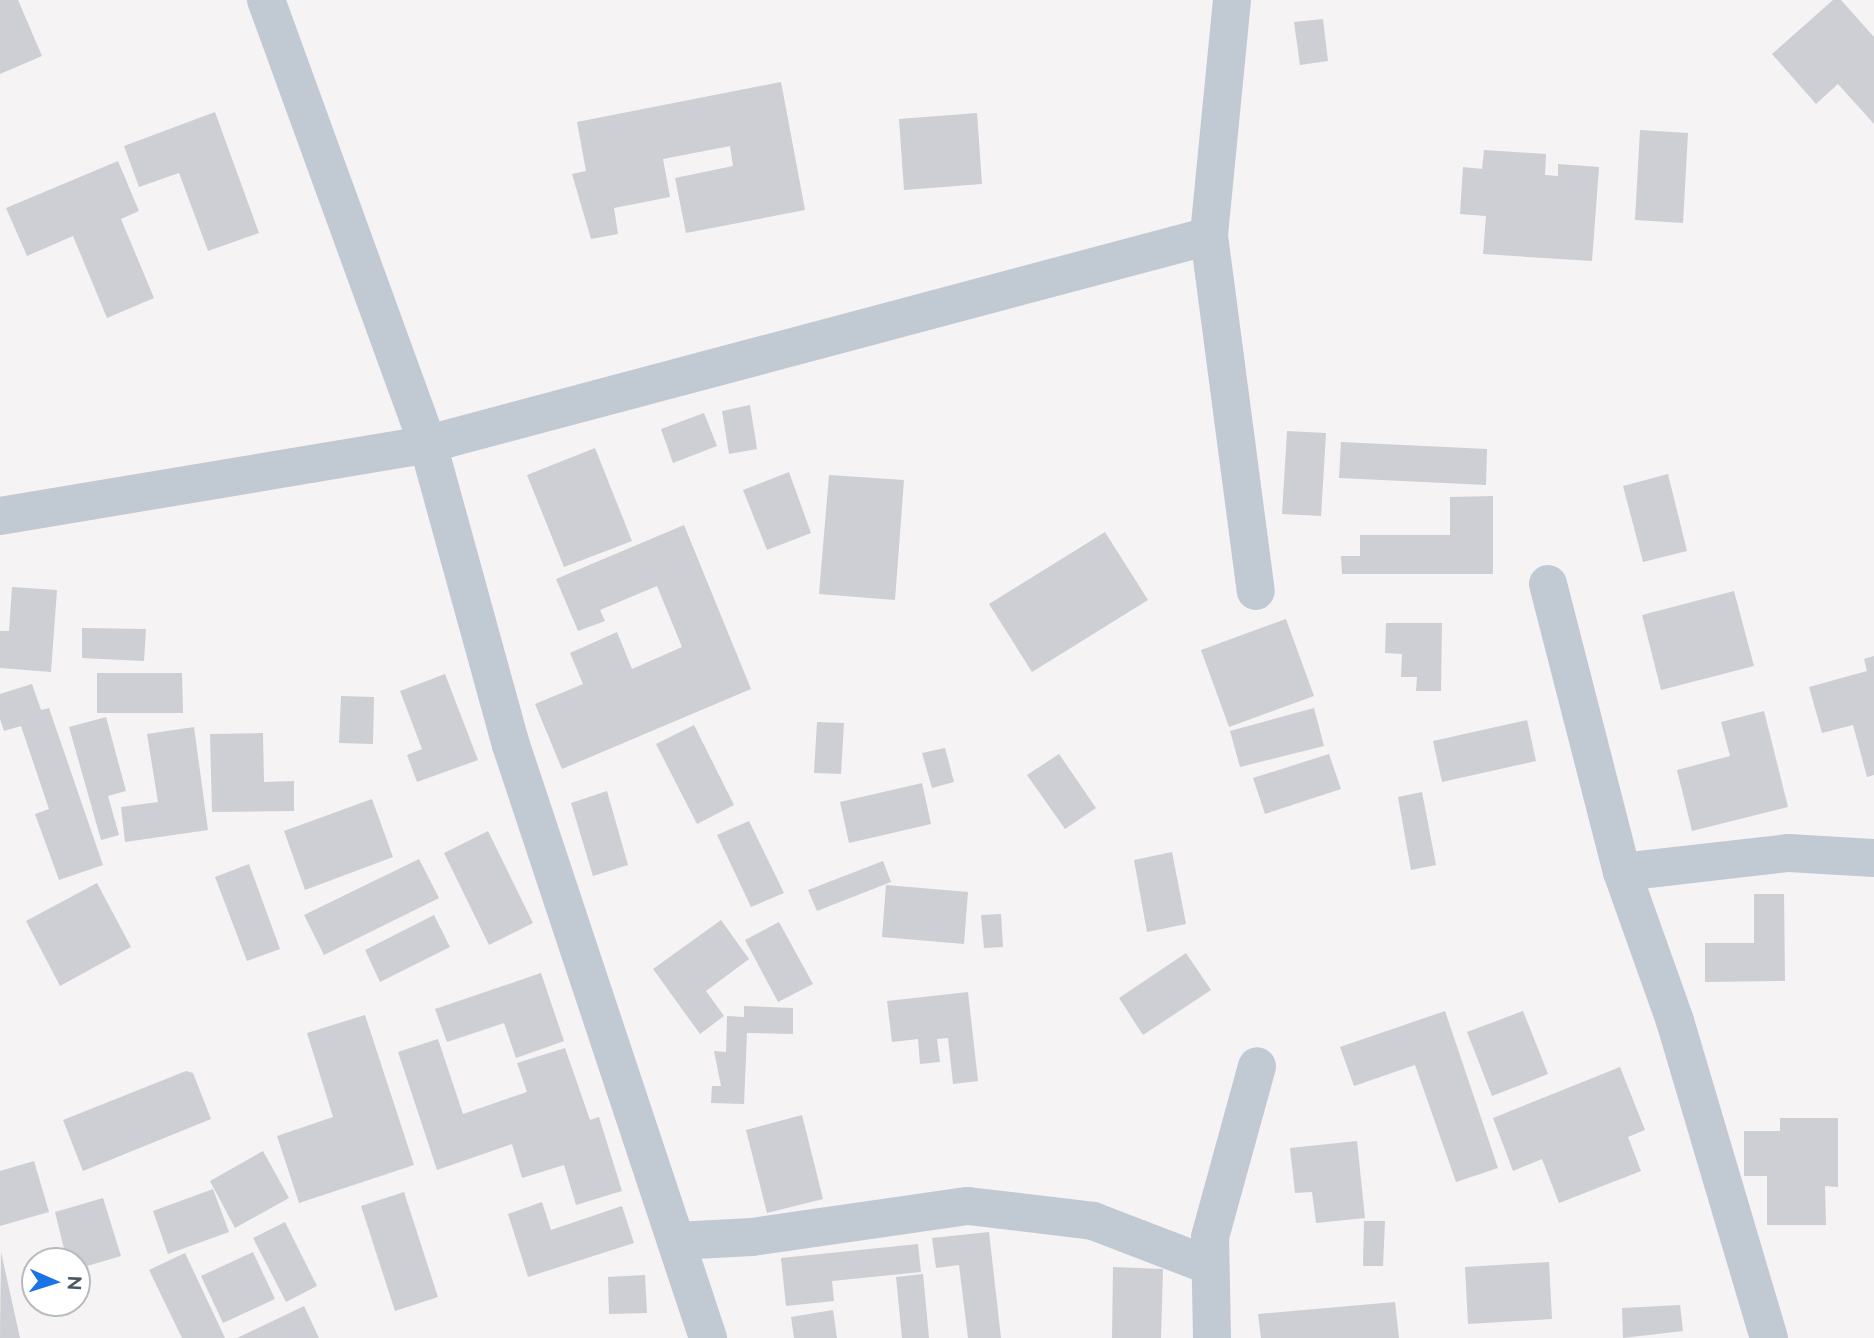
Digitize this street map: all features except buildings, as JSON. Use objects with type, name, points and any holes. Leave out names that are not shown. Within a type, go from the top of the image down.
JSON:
[{"type":"street","points":[[266,0],[428,444],[512,745],[708,1338]]},
{"type":"street","points":[[1233,0],[1209,236],[1256,592]]},
{"type":"street","points":[[0,516],[428,444],[1209,236]]},
{"type":"street","points":[[1548,584],[1622,872],[1675,1021],[1769,1338]]},
{"type":"street","points":[[1622,872],[1789,853],[1874,858]]},
{"type":"street","points":[[1212,1338],[1210,1266],[1222,1180],[1257,1066]]},
{"type":"street","points":[[676,1241],[752,1237],[968,1206],[1093,1221],[1210,1266]]}]
